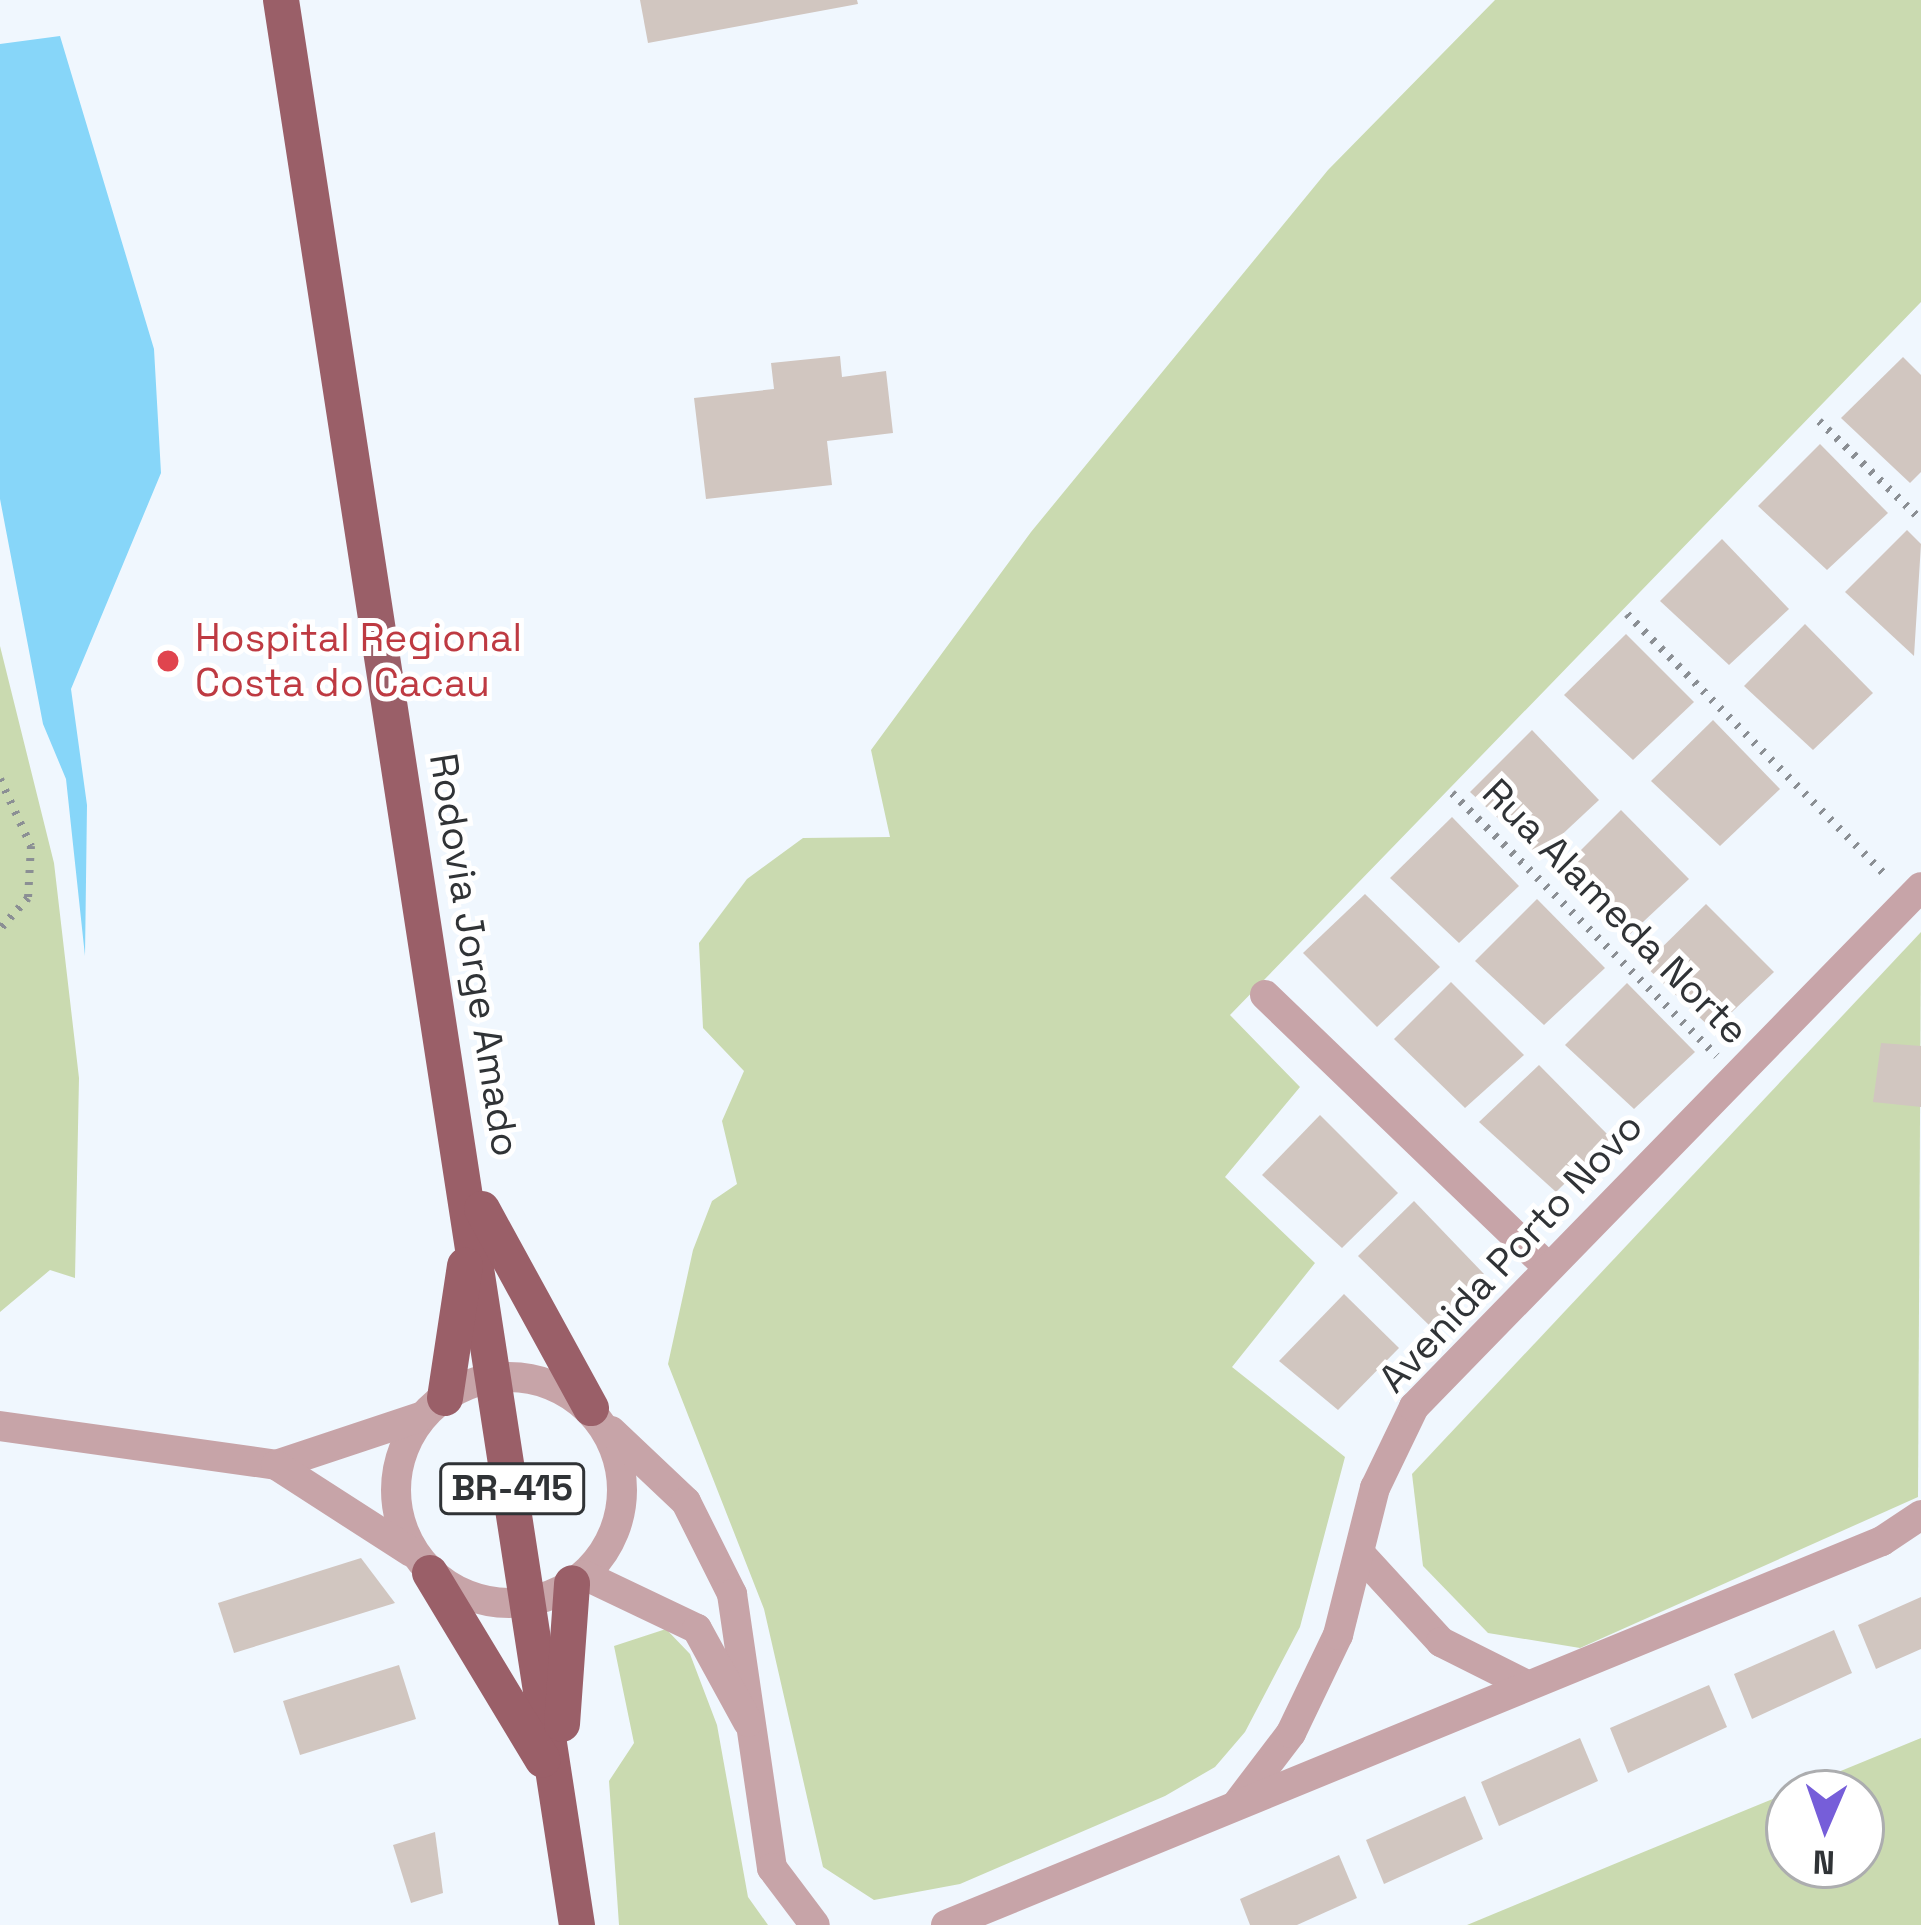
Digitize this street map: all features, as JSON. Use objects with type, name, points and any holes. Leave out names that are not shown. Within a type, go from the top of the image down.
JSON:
[{"type":"main road","name":"Rodovia Jorge Amado","points":[[281,0],[470,1185],[577,1925]]},
{"type":"main road","points":[[435,1406],[470,1185]]},
{"type":"main road","points":[[470,1185],[600,1419]]},
{"type":"main road","points":[[421,1563],[559,1787]]},
{"type":"main road","points":[[559,1787],[578,1579]]},
{"type":"street","name":"Avenida Porto Novo","points":[[1238,1804],[1313,1690],[1362,1556],[1375,1488],[1414,1407],[1546,1265],[1915,893]]},
{"type":"street","points":[[1264,994],[1546,1265]]},
{"type":"street","points":[[0,1426],[276,1465],[349,1450],[435,1406],[495,1383],[562,1390],[658,1465],[710,1544],[745,1633],[751,1728],[772,1868],[815,1925]]},
{"type":"street","points":[[421,1563],[395,1466],[435,1406]]},
{"type":"street","points":[[276,1465],[421,1563],[494,1599],[529,1596],[578,1579],[626,1507],[600,1419]]},
{"type":"street","points":[[946,1925],[1921,1515]]},
{"type":"street","points":[[1362,1556],[1441,1642],[1527,1684]]},
{"type":"street","points":[[578,1579],[698,1629],[751,1728]]},
{"type":"path","points":[[1819,421],[1921,520]]},
{"type":"path","points":[[1627,614],[1915,893]]},
{"type":"path","points":[[0,779],[31,846],[28,898],[0,929]]},
{"type":"path","name":"Rua Alameda Norte","points":[[1452,793],[1735,1074]]},
{"type":"green space","points":[[1495,0],[1921,0],[1921,302],[1230,1015],[1300,1087],[1225,1177],[1315,1263],[1232,1367],[1345,1457],[1300,1627],[1245,1732],[1215,1767],[1165,1796],[960,1884],[874,1900],[823,1867],[764,1609],[668,1364],[693,1250],[712,1201],[737,1184],[722,1121],[744,1071],[703,1028],[699,943],[747,879],[803,838],[890,837],[871,750],[1031,532],[1328,170]]},
{"type":"green space","points":[[0,646],[54,863],[79,1078],[75,1278],[50,1270],[0,1312]]},
{"type":"green space","points":[[1921,932],[1918,1497],[1580,1648],[1488,1633],[1423,1566],[1412,1474]]},
{"type":"green space","points":[[666,1629],[690,1654],[717,1725],[748,1897],[768,1925],[619,1925],[609,1781],[634,1743],[614,1646]]},
{"type":"green space","points":[[1921,1738],[1921,1925],[1467,1925],[1765,1802],[1765,1889],[1885,1889],[1885,1769],[1846,1769]]},
{"type":"water","points":[[60,36],[154,349],[161,473],[71,689],[87,805],[85,956],[66,779],[43,724],[0,499],[0,44]]},
{"type":"building","points":[[640,0],[857,0],[858,4],[648,43]]},
{"type":"building","points":[[840,356],[842,377],[886,371],[893,433],[827,441],[832,485],[706,499],[694,398],[774,389],[771,363]]},
{"type":"building","points":[[1903,357],[1921,375],[1921,472],[1910,483],[1841,418]]},
{"type":"building","points":[[1820,444],[1888,513],[1827,570],[1758,506]]},
{"type":"building","points":[[1907,530],[1921,544],[1914,656],[1845,592]]},
{"type":"building","points":[[1722,539],[1789,609],[1729,665],[1660,601]]},
{"type":"building","points":[[1805,624],[1873,693],[1813,750],[1744,686]]},
{"type":"building","points":[[1626,634],[1694,702],[1633,760],[1564,695]]},
{"type":"building","points":[[1713,720],[1780,789],[1720,846],[1651,781]]},
{"type":"building","points":[[1532,730],[1599,800],[1539,856],[1470,792]]},
{"type":"building","points":[[1621,810],[1689,879],[1628,936],[1559,872]]},
{"type":"building","points":[[1452,817],[1519,886],[1459,943],[1390,878]]},
{"type":"building","points":[[1365,894],[1440,967],[1377,1027],[1303,953]]},
{"type":"building","points":[[1537,899],[1605,968],[1544,1025],[1475,961]]},
{"type":"building","points":[[1706,904],[1774,972],[1713,1030],[1644,965]]},
{"type":"building","points":[[1451,982],[1524,1055],[1465,1108],[1394,1039]]},
{"type":"building","points":[[1627,983],[1695,1052],[1634,1109],[1565,1045]]},
{"type":"building","points":[[1881,1043],[1921,1046],[1921,1107],[1873,1102]]},
{"type":"building","points":[[1539,1065],[1611,1138],[1556,1192],[1479,1122]]},
{"type":"building","points":[[1320,1115],[1398,1193],[1342,1248],[1262,1175]]},
{"type":"building","points":[[1414,1201],[1484,1274],[1431,1327],[1358,1256]]},
{"type":"building","points":[[1344,1294],[1399,1348],[1338,1410],[1279,1361]]},
{"type":"building","points":[[361,1558],[395,1603],[234,1653],[218,1603]]},
{"type":"building","points":[[1921,1597],[1921,1649],[1876,1669],[1858,1625]]},
{"type":"building","points":[[1834,1630],[1852,1673],[1752,1719],[1734,1674]]},
{"type":"building","points":[[399,1665],[416,1719],[300,1755],[283,1701]]},
{"type":"building","points":[[1709,1685],[1727,1727],[1628,1773],[1610,1728]]},
{"type":"building","points":[[1580,1738],[1598,1781],[1499,1826],[1481,1782]]},
{"type":"building","points":[[1465,1796],[1483,1839],[1384,1884],[1366,1840]]},
{"type":"building","points":[[435,1832],[443,1893],[411,1903],[393,1845]]},
{"type":"building","points":[[1339,1855],[1357,1898],[1297,1925],[1250,1925],[1240,1899]]},
{"type":"place","name":"Hospital Regional Costa do Cacau","points":[[168,661]]}]
